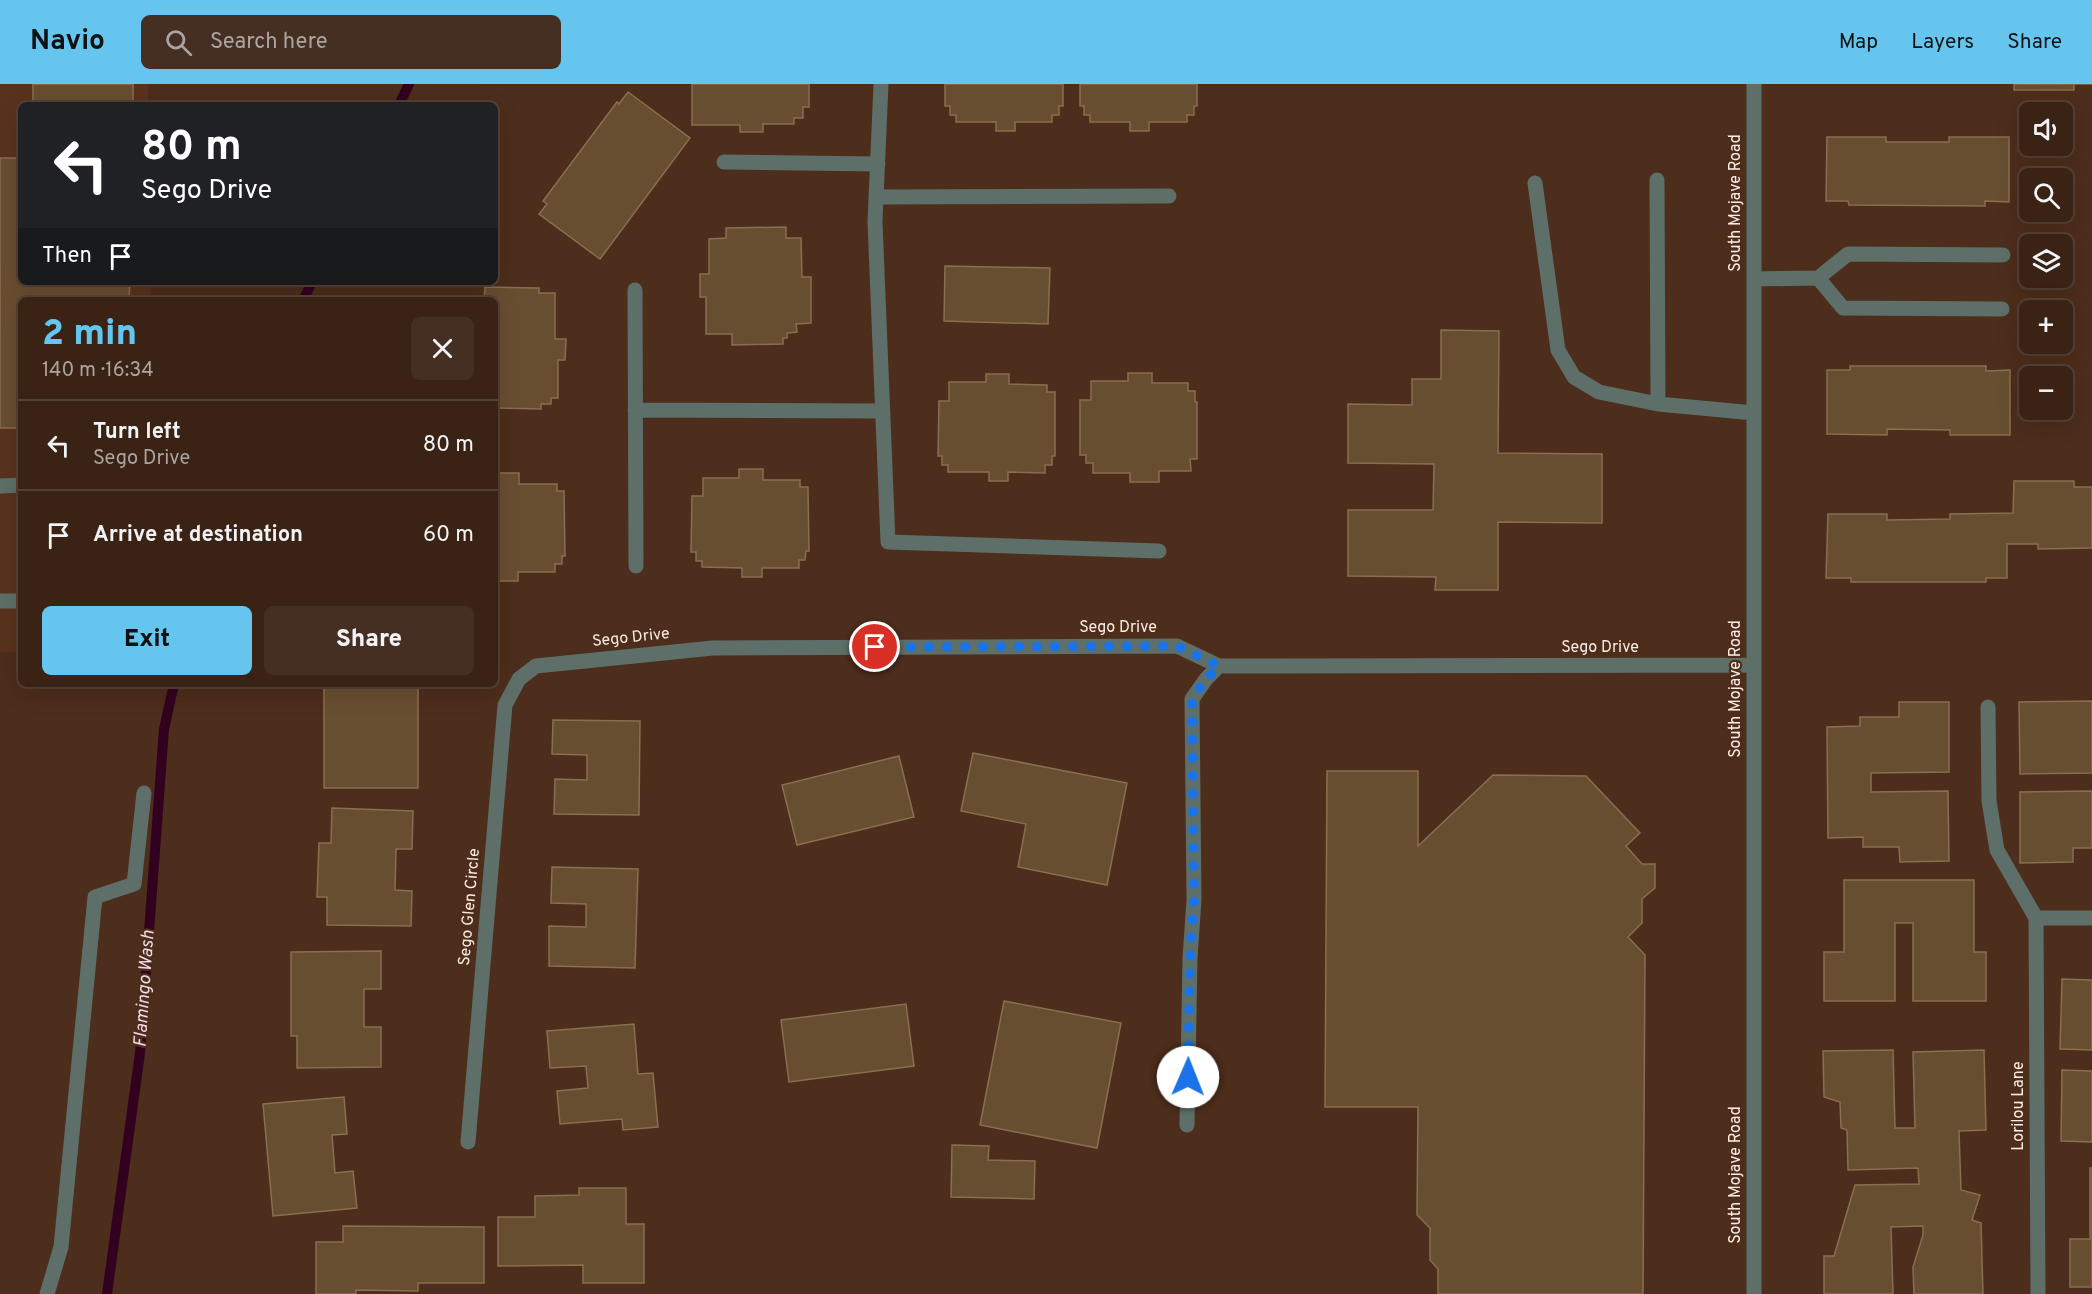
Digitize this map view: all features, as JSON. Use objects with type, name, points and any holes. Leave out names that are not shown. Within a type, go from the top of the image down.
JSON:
[{"type":"street","points":[[881,84],[875,222],[888,542],[1159,551]]},
{"type":"street","name":"South Mojave Road","points":[[1754,84],[1754,1294]]},
{"type":"street","points":[[724,162],[878,164]]},
{"type":"street","points":[[1657,180],[1658,404]]},
{"type":"street","points":[[1535,183],[1558,350],[1574,377],[1599,392],[1658,404],[1754,413]]},
{"type":"street","points":[[876,197],[1169,196]]},
{"type":"street","points":[[1754,279],[1818,278],[1848,254],[2003,255]]},
{"type":"street","points":[[1818,278],[1843,308],[2002,309]]},
{"type":"street","points":[[635,290],[636,566]]},
{"type":"street","points":[[635,410],[882,411]]},
{"type":"street","points":[[0,486],[18,485]]},
{"type":"street","points":[[0,601],[18,601]]},
{"type":"street","name":"Sego Drive","points":[[519,679],[536,666],[713,648],[1177,646],[1219,666],[1754,665]]},
{"type":"street","points":[[1187,1125],[1190,958],[1194,900],[1192,699],[1206,679],[1219,666]]},
{"type":"street","name":"Sego Glen Circle","points":[[468,1142],[505,705],[519,679]]},
{"type":"street","points":[[1988,707],[1989,801],[1997,850],[2036,918],[2092,918]]},
{"type":"street","points":[[47,1294],[62,1247],[95,897],[134,884],[144,793]]},
{"type":"street","name":"Lorilou Lane","points":[[2036,918],[2038,1294]]},
{"type":"shaded area","points":[[0,84],[148,84],[148,102],[18,102],[18,285],[150,285],[150,297],[18,297],[18,652],[0,652]]},
{"type":"building","points":[[33,84],[133,84],[133,102],[33,102]]},
{"type":"building","points":[[692,84],[809,84],[809,107],[803,107],[803,118],[794,118],[794,124],[763,124],[763,132],[740,132],[740,125],[692,125]]},
{"type":"building","points":[[945,84],[1063,84],[1063,106],[1059,106],[1059,115],[1052,115],[1052,122],[1015,122],[1015,131],[996,131],[996,122],[956,122],[956,115],[950,115],[950,106],[945,106]]},
{"type":"building","points":[[1080,84],[1197,84],[1197,106],[1194,106],[1194,115],[1187,115],[1187,122],[1149,122],[1149,131],[1130,131],[1130,122],[1090,122],[1090,115],[1084,115],[1084,106],[1080,106]]},
{"type":"building","points":[[2014,84],[2074,84],[2074,90],[2014,90]]},
{"type":"building","points":[[628,92],[690,138],[600,259],[539,214],[547,204],[543,201],[617,102],[619,104]]},
{"type":"building","points":[[1827,137],[1886,137],[1886,142],[1949,142],[1949,137],[2009,137],[2009,202],[1985,201],[1985,206],[1849,205],[1848,201],[1826,201]]},
{"type":"building","points":[[0,158],[18,158],[18,285],[130,285],[129,297],[18,297],[18,428],[0,428]]},
{"type":"building","points":[[786,227],[786,238],[801,238],[802,277],[811,277],[811,323],[796,324],[797,332],[787,333],[787,338],[783,338],[783,344],[732,345],[732,334],[706,334],[706,297],[700,297],[700,274],[709,274],[709,239],[726,238],[726,228]]},
{"type":"building","points":[[945,266],[1050,268],[1048,324],[944,321]]},
{"type":"building","points":[[485,287],[539,288],[539,293],[555,293],[555,339],[566,339],[565,360],[558,360],[558,398],[551,398],[551,404],[541,404],[541,409],[498,408],[498,297],[484,297]]},
{"type":"building","points":[[1441,330],[1499,331],[1498,453],[1602,454],[1602,523],[1498,522],[1498,590],[1435,590],[1436,577],[1348,576],[1348,510],[1433,510],[1434,464],[1348,463],[1348,404],[1412,405],[1412,379],[1441,379]]},
{"type":"building","points":[[1850,366],[1986,366],[1986,371],[2010,370],[2010,435],[1950,435],[1950,430],[1887,429],[1887,435],[1827,434],[1827,370],[1850,370]]},
{"type":"building","points":[[1128,373],[1152,373],[1152,383],[1188,383],[1188,391],[1195,391],[1197,459],[1190,459],[1191,471],[1159,471],[1159,482],[1130,482],[1130,473],[1093,473],[1093,463],[1086,463],[1086,455],[1080,455],[1080,400],[1091,400],[1091,381],[1128,381]]},
{"type":"building","points":[[986,374],[1009,374],[1009,384],[1047,385],[1047,392],[1055,392],[1055,456],[1052,456],[1052,465],[1045,465],[1045,473],[1008,472],[1008,481],[989,481],[989,472],[948,472],[948,465],[942,465],[942,456],[938,456],[939,401],[949,401],[949,382],[986,382]]},
{"type":"building","points":[[739,469],[763,469],[763,480],[800,480],[800,487],[808,487],[809,551],[806,551],[805,560],[799,560],[799,568],[762,568],[762,577],[742,577],[742,568],[702,567],[702,561],[696,561],[696,552],[691,552],[692,496],[703,496],[703,478],[739,478]]},
{"type":"building","points":[[498,473],[519,473],[519,484],[557,484],[557,491],[564,491],[565,556],[562,556],[562,564],[555,564],[555,572],[518,572],[518,581],[499,581]]},
{"type":"building","points":[[2014,481],[2074,481],[2074,487],[2092,487],[2092,548],[2038,549],[2038,544],[2007,544],[2007,578],[1986,578],[1986,582],[1851,582],[1851,578],[1826,578],[1828,514],[1887,514],[1887,520],[1950,519],[1950,514],[2013,513]]},
{"type":"building","points":[[324,687],[418,687],[418,788],[324,788]]},
{"type":"building","points":[[2092,701],[2092,773],[2020,774],[2019,702]]},
{"type":"building","points":[[1899,702],[1949,702],[1949,772],[1871,773],[1871,792],[1948,791],[1949,861],[1900,862],[1899,847],[1863,847],[1863,837],[1828,838],[1827,727],[1860,726],[1860,717],[1899,717]]},
{"type":"building","points":[[553,720],[640,721],[639,815],[554,814],[555,779],[587,780],[587,755],[552,754]]},
{"type":"building","points":[[973,753],[1127,783],[1107,885],[1018,867],[1026,824],[961,811]]},
{"type":"building","points":[[899,756],[914,817],[797,845],[782,785]]},
{"type":"building","points":[[1327,771],[1418,771],[1418,846],[1493,775],[1586,776],[1640,833],[1626,846],[1642,864],[1655,864],[1655,888],[1642,899],[1642,923],[1628,937],[1645,955],[1643,1294],[1438,1294],[1438,1269],[1430,1260],[1430,1228],[1417,1215],[1418,1107],[1325,1107]]},
{"type":"building","points":[[2092,791],[2092,848],[2073,848],[2073,862],[2020,863],[2020,792]]},
{"type":"building","points":[[332,808],[413,811],[412,849],[396,849],[395,890],[412,891],[411,926],[327,925],[327,897],[317,897],[319,843],[331,843]]},
{"type":"building","points":[[552,867],[638,869],[635,968],[549,966],[549,926],[586,927],[586,904],[551,903]]},
{"type":"building","points":[[1844,880],[1974,880],[1974,952],[1986,952],[1986,1001],[1913,1001],[1913,923],[1895,923],[1895,1001],[1824,1001],[1824,952],[1844,952]]},
{"type":"building","points":[[381,951],[381,989],[364,989],[364,1027],[381,1027],[381,1067],[297,1068],[297,1036],[291,1036],[291,952]]},
{"type":"building","points":[[2062,979],[2092,980],[2092,1050],[2060,1049]]},
{"type":"building","points":[[1004,1001],[1121,1023],[1097,1148],[980,1125]]},
{"type":"building","points":[[906,1004],[914,1066],[789,1082],[781,1020]]},
{"type":"building","points":[[634,1024],[638,1074],[653,1073],[658,1127],[623,1130],[622,1119],[560,1124],[557,1091],[588,1088],[586,1066],[550,1068],[547,1031]]},
{"type":"building","points":[[1893,1050],[1895,1128],[1915,1128],[1913,1052],[1984,1050],[1986,1130],[1959,1131],[1961,1190],[1980,1195],[1972,1220],[1981,1223],[1983,1294],[1914,1294],[1913,1267],[1923,1235],[1923,1226],[1891,1227],[1893,1294],[1824,1294],[1824,1256],[1834,1256],[1855,1185],[1919,1184],[1918,1168],[1848,1170],[1847,1130],[1841,1128],[1840,1102],[1824,1097],[1823,1051]]},
{"type":"building","points":[[2062,1070],[2092,1071],[2092,1142],[2061,1141]]},
{"type":"building","points":[[344,1097],[347,1134],[332,1135],[335,1173],[353,1171],[357,1208],[273,1216],[263,1104]]},
{"type":"building","points":[[952,1145],[989,1146],[988,1160],[1035,1161],[1034,1199],[951,1197]]},
{"type":"building","points":[[2090,1168],[2092,1168],[2092,1287],[2070,1287],[2070,1239],[2090,1239]]},
{"type":"building","points":[[579,1188],[626,1188],[626,1224],[644,1224],[644,1283],[583,1283],[583,1265],[498,1266],[498,1217],[535,1217],[535,1196],[579,1195]]},
{"type":"building","points":[[343,1226],[484,1227],[484,1283],[418,1283],[418,1291],[356,1290],[356,1294],[316,1294],[316,1242],[343,1242]]},
{"type":"waterway","name":"Flamingo Wash","points":[[400,102],[409,84]]},
{"type":"waterway","name":"Flamingo Wash","points":[[304,297],[310,285]]},
{"type":"waterway","name":"Flamingo Wash","points":[[107,1294],[140,1053],[164,729],[173,687]]},
{"type":"route","points":[[875,647],[1177,646],[1219,666],[1206,679],[1192,699],[1194,900],[1190,958],[1188,1077]]}]
